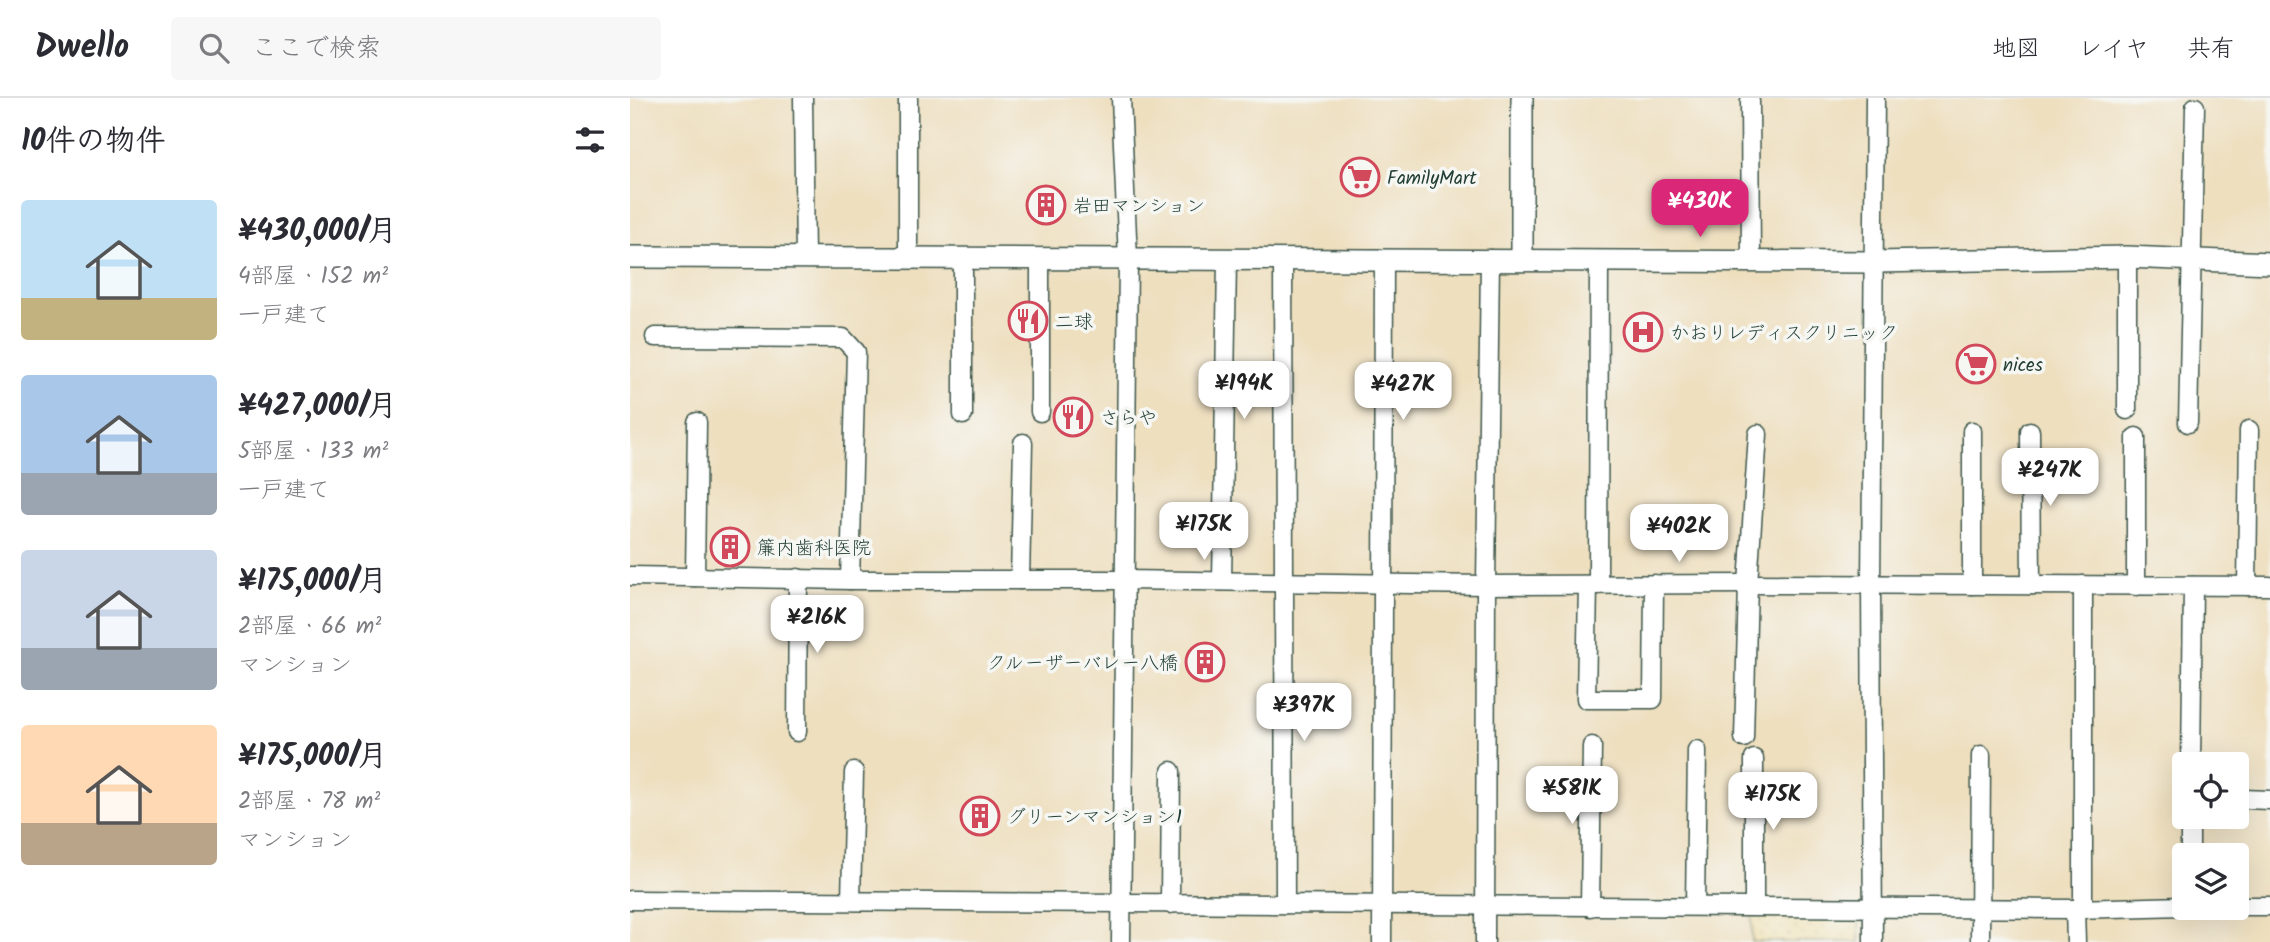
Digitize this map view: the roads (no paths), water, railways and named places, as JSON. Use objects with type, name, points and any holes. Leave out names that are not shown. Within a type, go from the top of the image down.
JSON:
[{"type":"street","points":[[803,98],[805,258]]},
{"type":"street","points":[[908,98],[908,258]]},
{"type":"street","points":[[1121,98],[1128,260],[1121,942]]},
{"type":"street","points":[[1522,98],[1522,260]]},
{"type":"street","points":[[1873,942],[1871,585],[1875,98]]},
{"type":"street","points":[[1750,100],[1751,260]]},
{"type":"street","points":[[2188,423],[2194,107]]},
{"type":"street","points":[[630,257],[1875,262],[2127,257],[2270,263]]},
{"type":"street","points":[[2127,257],[2127,410]]},
{"type":"street","points":[[962,415],[963,258]]},
{"type":"street","points":[[1040,259],[1041,412]]},
{"type":"street","points":[[1485,942],[1490,259]]},
{"type":"street","points":[[1222,582],[1227,260]]},
{"type":"street","points":[[1283,260],[1285,904]]},
{"type":"street","points":[[1382,942],[1384,260]]},
{"type":"street","points":[[1599,260],[1593,585],[1586,699],[1653,699],[1654,584]]},
{"type":"street","points":[[655,337],[843,338],[856,352],[850,580]]},
{"type":"street","points":[[695,577],[697,422]]},
{"type":"street","points":[[2247,586],[2249,430]]},
{"type":"street","points":[[1972,431],[1972,585]]},
{"type":"street","points":[[2031,431],[2031,585]]},
{"type":"street","points":[[1744,738],[1748,584],[1758,434]]},
{"type":"street","points":[[2136,437],[2136,586]]},
{"type":"street","points":[[1020,580],[1023,443]]},
{"type":"street","points":[[630,576],[1486,585],[2270,586]]},
{"type":"street","points":[[797,732],[798,578]]},
{"type":"street","points":[[2076,942],[2079,909],[2083,585]]},
{"type":"street","points":[[2191,752],[2193,586]]},
{"type":"street","points":[[1590,906],[1592,746]]},
{"type":"street","points":[[1695,906],[1696,750]]},
{"type":"street","points":[[1980,942],[1981,755]]},
{"type":"street","points":[[1754,759],[1754,906]]},
{"type":"street","points":[[1171,771],[1171,904]]},
{"type":"street","points":[[851,900],[854,772]]},
{"type":"street","points":[[2249,799],[2270,800]]},
{"type":"street","points":[[630,900],[1382,904],[1485,907],[2079,909],[2172,906]]},
{"type":"street","points":[[2249,906],[2270,906]]},
{"type":"place","name":"FamilyMart","points":[[1360,177]]},
{"type":"place","name":"岩田マンション","points":[[1046,205]]},
{"type":"place","name":"二球","points":[[1028,321]]},
{"type":"place","name":"かおりレディスクリニック","points":[[1643,332]]},
{"type":"place","name":"nices","points":[[1976,364]]},
{"type":"place","name":"さらや","points":[[1073,417]]},
{"type":"place","name":"簾内歯科医院","points":[[730,547]]},
{"type":"place","name":"クルーザーバレー八橋","points":[[1205,662]]},
{"type":"place","name":"グリーンマンション1","points":[[980,816]]}]
